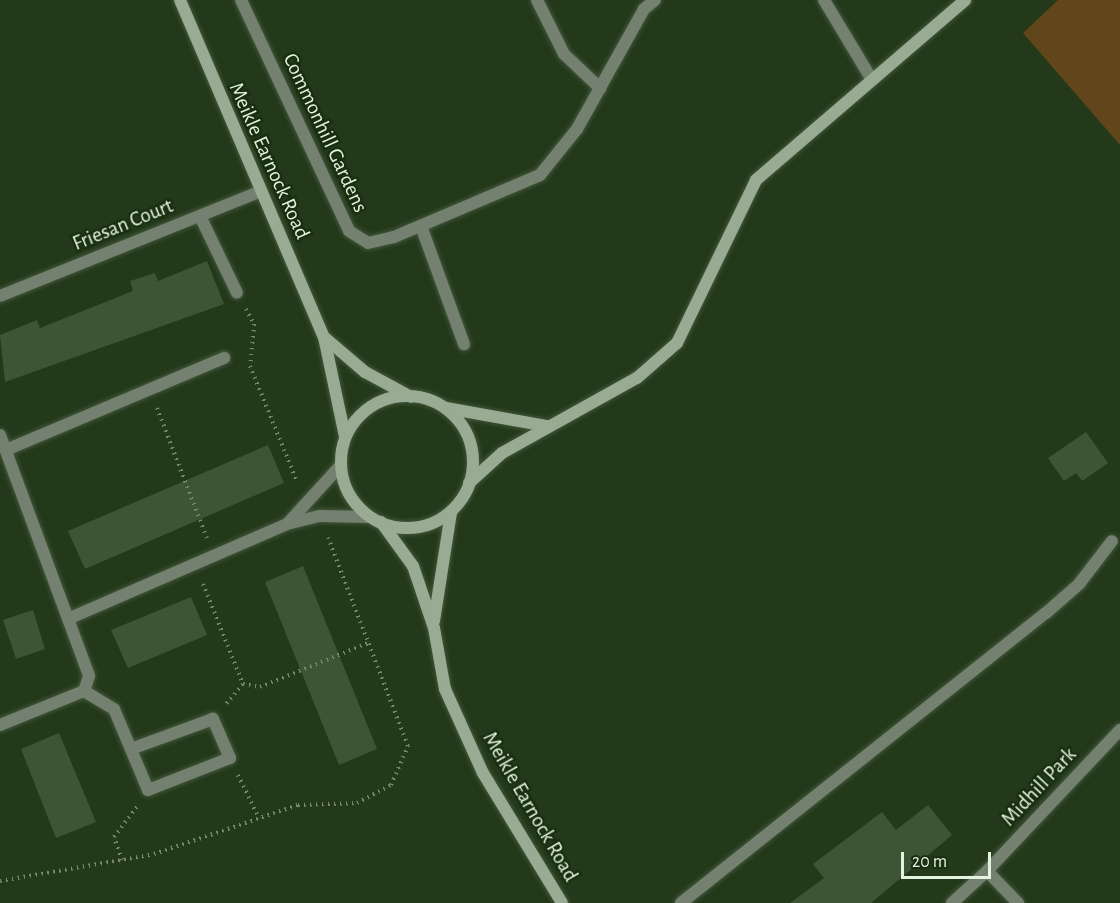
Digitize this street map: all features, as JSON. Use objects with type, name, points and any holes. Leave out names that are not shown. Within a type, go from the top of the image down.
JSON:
[{"type":"street","name":"Meikle Earnock Road","points":[[180,0],[324,337],[345,437]]},
{"type":"street","name":"Commonhill Gardens","points":[[241,0],[349,231],[368,243],[421,226],[540,176],[600,88],[644,9],[655,0]]},
{"type":"street","points":[[537,0],[564,54],[600,88]]},
{"type":"street","points":[[824,0],[872,80]]},
{"type":"street","points":[[69,618],[287,524],[320,516],[369,517],[396,528],[426,526],[452,512],[469,483],[502,453],[637,378],[677,343],[756,180],[965,0]]},
{"type":"street","name":"Friesan Court","points":[[0,296],[261,191]]},
{"type":"street","points":[[200,216],[237,293]]},
{"type":"street","points":[[421,226],[464,344]]},
{"type":"street","name":"Meikle Earnock Road","points":[[324,337],[365,372],[411,397]]},
{"type":"street","points":[[6,450],[224,358]]},
{"type":"street","points":[[369,517],[349,495],[340,466],[345,437],[362,413],[388,398],[411,397],[445,407],[547,426]]},
{"type":"street","points":[[445,407],[465,430],[473,458],[469,483]]},
{"type":"street","points":[[0,435],[89,676],[84,692]]},
{"type":"street","points":[[287,524],[340,466]]},
{"type":"street","name":"Meikle Earnock Road","points":[[434,628],[452,512]]},
{"type":"street","name":"Meikle Earnock Road","points":[[381,522],[413,566],[434,628],[445,689],[483,773],[562,903]]},
{"type":"street","points":[[681,903],[1046,613],[1078,584],[1112,541]]},
{"type":"street","points":[[0,725],[84,692]]},
{"type":"street","points":[[84,692],[114,709],[148,790],[230,758],[213,719],[131,749]]},
{"type":"street","name":"Midhill Park","points":[[952,903],[987,871],[1120,730]]},
{"type":"street","points":[[987,871],[1018,903]]},
{"type":"path","points":[[237,293],[254,324],[250,366],[292,477],[312,498]]},
{"type":"path","points":[[149,389],[214,555]]},
{"type":"path","points":[[0,881],[122,860],[298,805],[357,803],[391,785],[408,746],[320,516]]},
{"type":"path","points":[[195,563],[243,684]]},
{"type":"path","points":[[243,684],[260,687],[368,643]]},
{"type":"path","points":[[213,719],[243,684]]},
{"type":"path","points":[[230,758],[259,818]]},
{"type":"path","points":[[122,860],[114,837],[148,790]]},
{"type":"shaded area","points":[[1058,0],[1120,0],[1120,145],[1023,33]]},
{"type":"building","points":[[207,261],[224,304],[5,382],[0,335],[37,320],[40,328],[133,291],[130,281],[155,273],[158,281]]},
{"type":"building","points":[[1086,432],[1108,463],[1082,481],[1076,473],[1064,481],[1048,458]]},
{"type":"building","points":[[268,445],[284,483],[85,569],[68,531]]},
{"type":"building","points":[[303,566],[377,749],[339,765],[265,582]]},
{"type":"building","points":[[191,597],[207,635],[128,668],[111,630]]},
{"type":"building","points":[[33,610],[45,649],[16,659],[3,620]]},
{"type":"building","points":[[59,733],[96,822],[56,838],[21,749]]},
{"type":"building","points":[[928,805],[952,835],[871,903],[790,903],[824,878],[813,864],[882,812],[896,830]]}]
